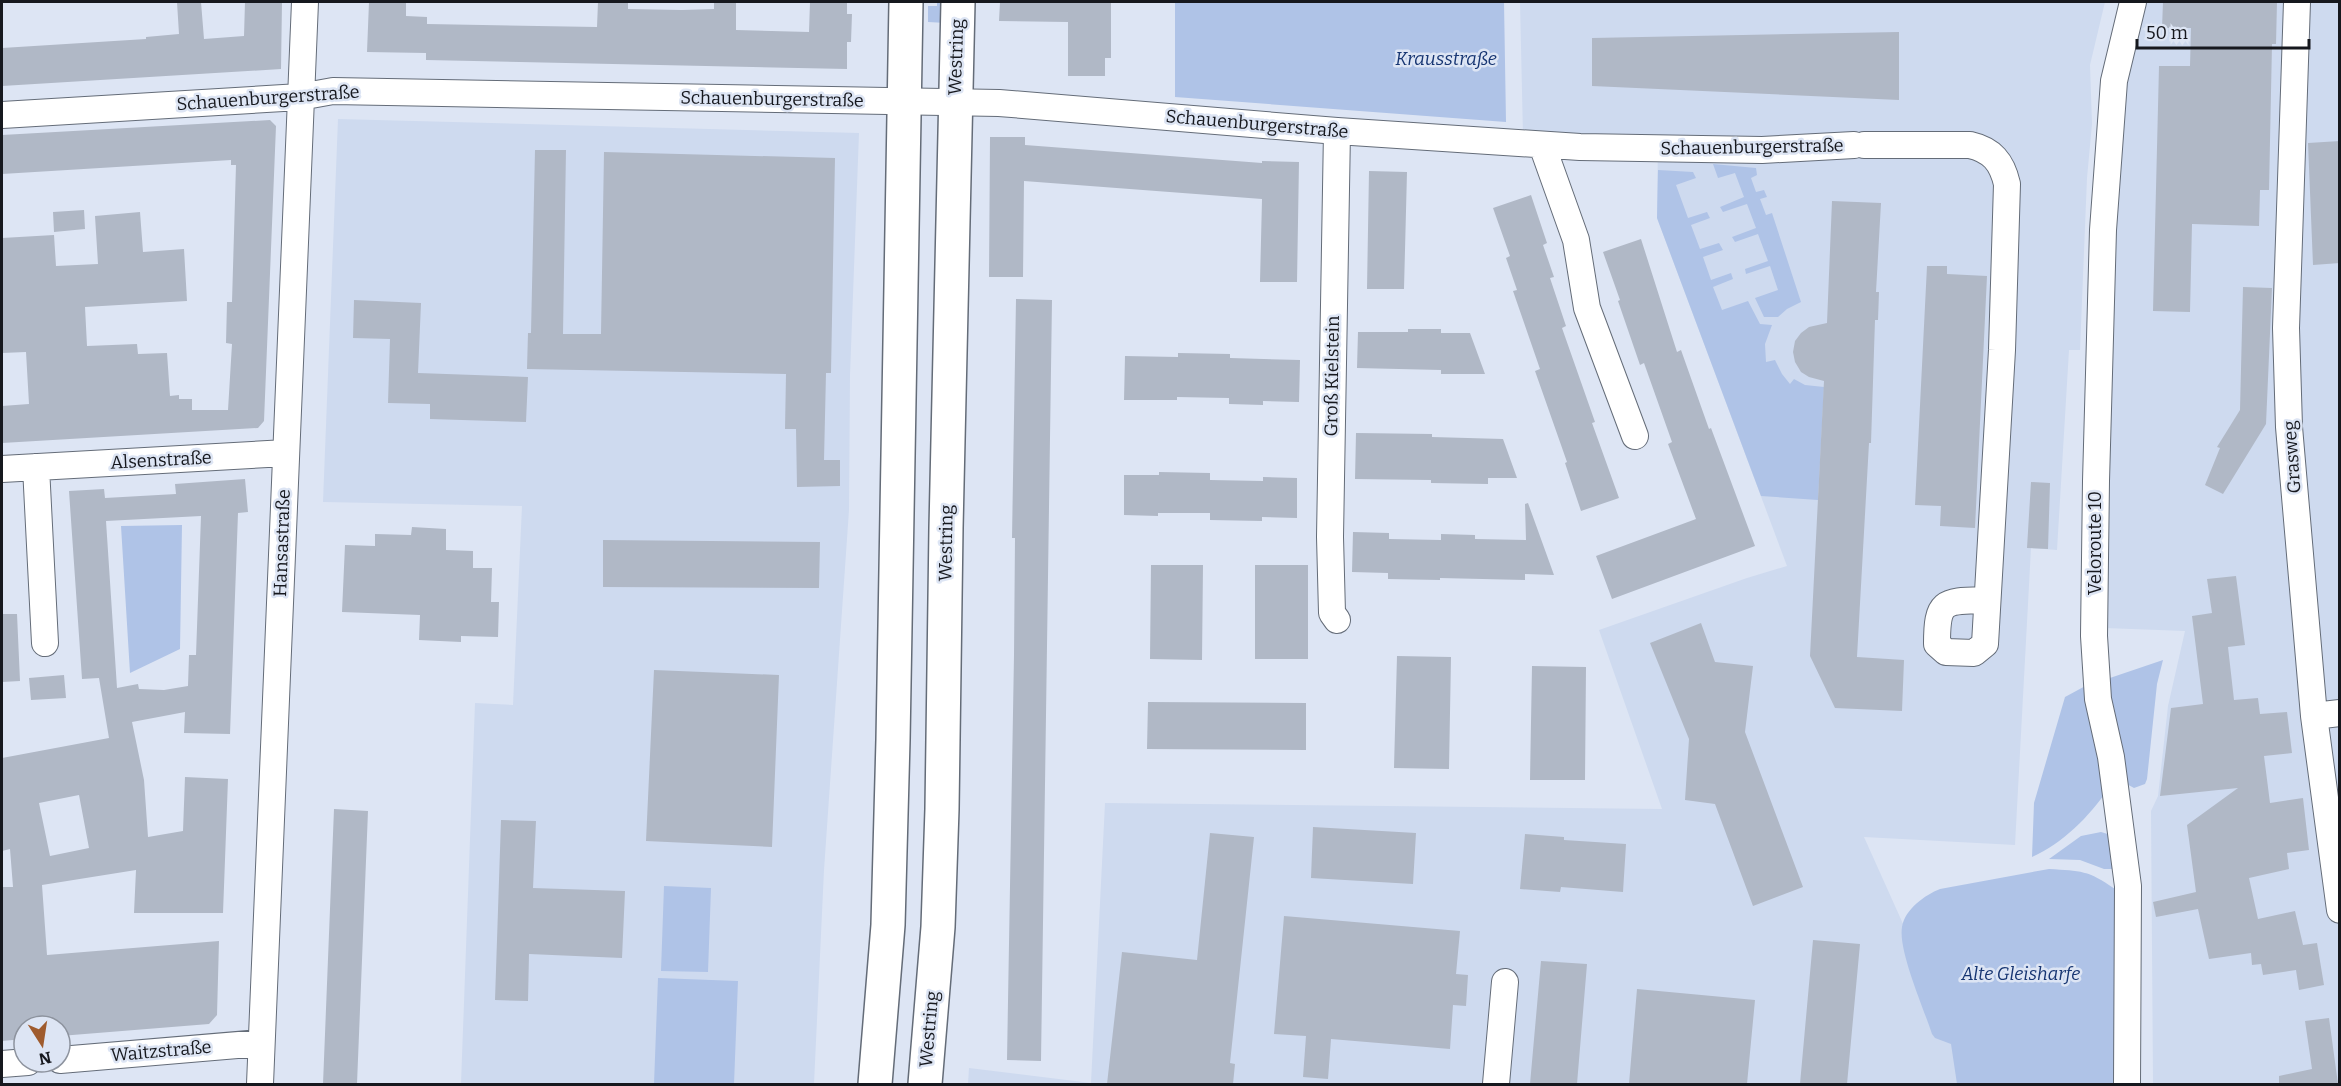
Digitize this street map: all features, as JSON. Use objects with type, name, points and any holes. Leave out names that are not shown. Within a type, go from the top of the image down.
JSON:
[{"type":"main road","points":[[875,1084],[888,925],[894,741],[906,2]]},
{"type":"main road","name":"Westring","points":[[925,1084],[938,927],[942,809],[954,102],[958,2]]},
{"type":"street","name":"Hansastraße","points":[[260,1084],[305,2]]},
{"type":"street","name":"Veloroute 10","points":[[2127,1084],[2128,885],[2111,757],[2098,699],[2094,625],[2103,230],[2114,81],[2133,2]]},
{"type":"street","name":"Grasweg","points":[[2297,2],[2286,328],[2290,449],[2314,716],[2340,910]]},
{"type":"street","name":"Schauenburgerstraße","points":[[2,115],[300,97],[333,91],[1042,105],[1337,131],[1627,149],[1762,150],[1859,145],[1970,145],[1991,153],[2000,164],[2007,184],[2002,350],[1987,600]]},
{"type":"street","name":"Groß Kielstein","points":[[1337,131],[1330,537],[1331,606],[1332,614],[1337,620]]},
{"type":"street","points":[[1542,145],[1576,240],[1587,308],[1635,436]]},
{"type":"street","name":"Alsenstraße","points":[[2,469],[286,453]]},
{"type":"street","points":[[36,467],[45,643]]},
{"type":"street","points":[[2314,716],[2340,713]]},
{"type":"street","points":[[1496,1084],[1505,982]]},
{"type":"street","name":"Waitzstraße","points":[[72,1058],[261,1043]]},
{"type":"shaded area","points":[[1520,2],[2105,2],[2090,65],[2092,124],[2087,178],[2080,350],[2069,350],[2057,550],[2031,548],[2015,845],[1864,837],[1975,1084],[968,1084],[969,1068],[1091,1083],[1105,803],[1662,809],[1599,630],[1787,566],[1657,218],[1658,140],[1523,136]]},
{"type":"shaded area","points":[[2145,2],[2339,2],[2339,1084],[2153,1084],[2151,811],[2158,796],[2168,706],[2185,631],[2105,628],[2116,188],[2127,76]]},
{"type":"shaded area","points":[[338,119],[859,133],[850,375],[849,510],[824,870],[814,1084],[461,1084],[475,703],[513,705],[522,506],[323,502]]},
{"type":"green space","points":[[937,2],[947,2],[946,23],[928,22],[928,6],[937,6]]},
{"type":"green space","name":"Krausstraße","points":[[1175,2],[1504,2],[1506,122],[1175,97]]},
{"type":"green space","points":[[1713,164],[1756,168],[1757,175],[1751,178],[1756,192],[1764,190],[1767,197],[1760,199],[1766,215],[1772,213],[1801,302],[1778,317],[1764,317],[1755,298],[1778,290],[1770,266],[1746,274],[1745,269],[1768,261],[1758,234],[1735,242],[1732,237],[1756,228],[1747,204],[1723,212],[1720,207],[1744,197],[1735,173],[1718,178]]},
{"type":"green space","points":[[1658,170],[1693,172],[1696,178],[1676,185],[1688,218],[1707,212],[1710,218],[1691,225],[1700,249],[1719,243],[1723,250],[1703,257],[1711,280],[1731,273],[1733,279],[1713,287],[1722,310],[1748,301],[1760,324],[1772,325],[1765,344],[1766,362],[1775,360],[1790,384],[1794,379],[1805,385],[1824,387],[1818,500],[1761,496],[1657,218]]},
{"type":"green space","points":[[182,525],[180,649],[130,673],[121,526]]},
{"type":"green space","points":[[2163,660],[2157,684],[2147,779],[2145,784],[2134,788],[2123,782],[2104,680]]},
{"type":"green space","points":[[2089,684],[2108,789],[2065,837],[2032,857],[2034,803],[2065,697]]},
{"type":"green space","points":[[2101,832],[2111,835],[2114,869],[2104,869],[2080,860],[2049,859],[2081,836]]},
{"type":"green space","name":"Alte Gleisharfe","points":[[2049,869],[2084,873],[2098,878],[2115,889],[2122,1084],[1957,1084],[1951,1044],[1935,1038],[1932,1034],[1912,980],[1902,937],[1904,920],[1916,904],[1940,889]]},
{"type":"green space","points":[[664,886],[711,888],[708,972],[661,971]]},
{"type":"green space","points":[[658,978],[738,981],[734,1084],[654,1084]]},
{"type":"building","points":[[177,2],[201,2],[204,39],[244,36],[245,2],[282,2],[281,69],[2,86],[2,48],[146,39],[146,37],[179,34]]},
{"type":"building","points":[[369,2],[406,2],[406,16],[427,17],[427,24],[597,27],[598,2],[628,2],[628,9],[682,10],[714,9],[714,2],[736,2],[736,30],[809,32],[810,2],[847,2],[847,14],[852,14],[851,42],[847,42],[847,69],[426,60],[426,53],[367,52]]},
{"type":"building","points":[[1000,2],[1111,2],[1111,58],[1105,58],[1105,76],[1068,76],[1068,22],[999,21]]},
{"type":"building","points":[[2163,2],[2277,2],[2276,44],[2272,44],[2269,190],[2260,190],[2259,226],[2192,224],[2190,312],[2153,311],[2159,66],[2190,66],[2191,28],[2162,28]]},
{"type":"building","points":[[1899,32],[1899,100],[1592,86],[1592,38]]},
{"type":"building","points":[[270,120],[276,126],[264,421],[258,428],[2,443],[2,406],[29,404],[26,352],[2,353],[2,238],[54,235],[56,266],[98,264],[95,216],[140,212],[143,252],[184,249],[187,301],[85,307],[87,346],[137,344],[138,354],[167,353],[170,396],[179,395],[179,399],[192,399],[192,410],[228,410],[232,344],[226,343],[227,302],[232,302],[236,165],[231,165],[231,160],[2,174],[2,135]]},
{"type":"building","points":[[990,137],[1025,137],[1025,145],[1262,163],[1262,161],[1299,162],[1297,282],[1260,282],[1262,199],[1024,181],[1023,277],[989,277]]},
{"type":"building","points":[[2340,141],[2340,263],[2313,265],[2308,143]]},
{"type":"building","points":[[535,150],[566,150],[563,334],[601,334],[604,152],[835,158],[831,373],[826,373],[824,460],[840,460],[840,486],[797,487],[796,429],[785,429],[786,374],[527,369],[528,333],[531,333]]},
{"type":"building","points":[[1369,171],[1407,172],[1404,289],[1367,289]]},
{"type":"building","points":[[1531,195],[1547,243],[1543,245],[1554,277],[1550,278],[1566,326],[1562,328],[1619,498],[1581,511],[1565,463],[1567,462],[1535,371],[1540,369],[1513,291],[1517,290],[1506,258],[1510,256],[1493,208]]},
{"type":"building","points":[[1832,201],[1881,203],[1876,292],[1879,292],[1878,320],[1875,320],[1871,443],[1869,443],[1857,657],[1904,660],[1902,711],[1835,708],[1810,656],[1824,381],[1801,372],[1795,362],[1793,352],[1795,341],[1801,333],[1809,327],[1827,323]]},
{"type":"building","points":[[84,210],[85,229],[54,232],[53,212]]},
{"type":"building","points":[[1641,239],[1677,352],[1681,350],[1755,546],[1612,599],[1596,556],[1696,519],[1668,444],[1672,442],[1644,363],[1640,365],[1603,252]]},
{"type":"building","points":[[1927,266],[1947,266],[1947,274],[1987,276],[1975,528],[1940,526],[1941,506],[1915,505]]},
{"type":"building","points":[[2243,287],[2272,288],[2266,424],[2223,494],[2205,485],[2220,448],[2217,447],[2240,410]]},
{"type":"building","points":[[1016,299],[1052,300],[1041,1061],[1007,1060],[1014,655],[1015,538],[1012,538]]},
{"type":"building","points":[[354,300],[421,303],[418,373],[528,377],[526,422],[430,419],[430,404],[388,403],[390,339],[353,338]]},
{"type":"building","points":[[1408,329],[1441,329],[1441,333],[1470,333],[1485,374],[1441,374],[1441,370],[1357,368],[1358,332],[1408,332]]},
{"type":"building","points":[[1178,353],[1230,354],[1230,358],[1300,360],[1299,402],[1263,401],[1263,405],[1229,404],[1229,398],[1177,397],[1177,400],[1124,400],[1125,356],[1178,357]]},
{"type":"building","points":[[1356,433],[1432,434],[1432,437],[1503,439],[1517,478],[1488,478],[1488,484],[1431,483],[1431,480],[1355,479]]},
{"type":"building","points":[[1159,472],[1210,473],[1210,480],[1263,481],[1263,477],[1297,478],[1297,518],[1262,517],[1262,521],[1210,520],[1210,513],[1124,515],[1124,475],[1159,475]]},
{"type":"building","points":[[245,479],[248,512],[238,513],[230,734],[184,733],[185,712],[132,722],[144,780],[148,837],[183,831],[185,777],[228,779],[223,913],[134,913],[136,870],[42,885],[47,955],[219,941],[217,1015],[209,1024],[72,1035],[72,1014],[12,1014],[12,1040],[2,1041],[2,887],[13,887],[10,849],[2,851],[2,758],[109,738],[99,678],[82,679],[69,491],[104,489],[105,498],[176,494],[175,484]],"holes":[[[201,516],[196,655],[189,655],[188,686],[164,690],[139,689],[138,684],[117,688],[106,521]],[[79,795],[89,848],[50,856],[39,803]]]},
{"type":"building","points":[[2031,482],[2050,483],[2048,549],[2027,548]]},
{"type":"building","points":[[1528,503],[1554,575],[1525,574],[1525,580],[1440,578],[1440,580],[1388,579],[1388,573],[1352,572],[1353,532],[1389,533],[1389,539],[1441,540],[1441,534],[1475,535],[1475,539],[1526,540],[1525,504]]},
{"type":"building","points":[[412,527],[446,529],[446,550],[473,551],[473,568],[492,568],[491,602],[499,602],[498,637],[461,636],[461,642],[419,640],[420,615],[342,612],[345,545],[375,546],[375,534],[411,535]]},
{"type":"building","points":[[603,540],[820,542],[819,588],[603,587]]},
{"type":"building","points":[[1151,565],[1203,565],[1202,660],[1150,659]]},
{"type":"building","points":[[1255,565],[1308,565],[1308,659],[1255,659]]},
{"type":"building","points":[[2236,576],[2245,645],[2228,647],[2234,700],[2258,698],[2260,714],[2287,712],[2292,753],[2264,756],[2270,803],[2303,798],[2309,850],[2287,853],[2289,869],[2249,878],[2258,919],[2295,911],[2303,945],[2317,943],[2324,985],[2299,990],[2296,970],[2263,975],[2261,964],[2252,965],[2251,953],[2209,959],[2198,909],[2156,917],[2153,902],[2196,892],[2187,825],[2238,788],[2160,796],[2171,708],[2203,704],[2192,616],[2212,613],[2207,579]]},
{"type":"building","points":[[2,614],[17,614],[20,681],[2,682]]},
{"type":"building","points":[[1701,623],[1715,662],[1753,666],[1745,732],[1803,887],[1753,906],[1715,804],[1685,800],[1689,739],[1650,643]]},
{"type":"building","points":[[1397,656],[1451,657],[1449,769],[1394,768]]},
{"type":"building","points":[[1532,666],[1586,667],[1585,780],[1530,780]]},
{"type":"building","points":[[654,670],[779,675],[772,847],[646,841]]},
{"type":"building","points":[[64,675],[66,698],[31,700],[29,678]]},
{"type":"building","points":[[1148,702],[1306,703],[1306,750],[1147,749]]},
{"type":"building","points":[[334,809],[368,811],[357,1084],[323,1084]]},
{"type":"building","points":[[501,820],[536,821],[533,888],[625,891],[622,958],[529,954],[528,1001],[495,1000]]},
{"type":"building","points":[[1313,827],[1416,833],[1413,884],[1311,878]]},
{"type":"building","points":[[1210,833],[1254,837],[1230,1063],[1235,1064],[1233,1084],[1107,1084],[1122,952],[1197,960]]},
{"type":"building","points":[[1525,834],[1564,837],[1564,840],[1626,844],[1623,892],[1561,887],[1560,892],[1520,889]]},
{"type":"building","points":[[1284,916],[1460,931],[1456,974],[1468,975],[1466,1006],[1453,1005],[1450,1049],[1331,1039],[1328,1079],[1303,1077],[1306,1036],[1274,1034]]},
{"type":"building","points":[[1813,940],[1860,944],[1847,1084],[1800,1084]]},
{"type":"building","points":[[1541,961],[1587,964],[1577,1084],[1530,1084]]},
{"type":"building","points":[[1637,989],[1755,1000],[1747,1084],[1629,1084]]},
{"type":"building","points":[[2329,1018],[2338,1084],[2279,1084],[2279,1076],[2312,1069],[2305,1021]]}]
